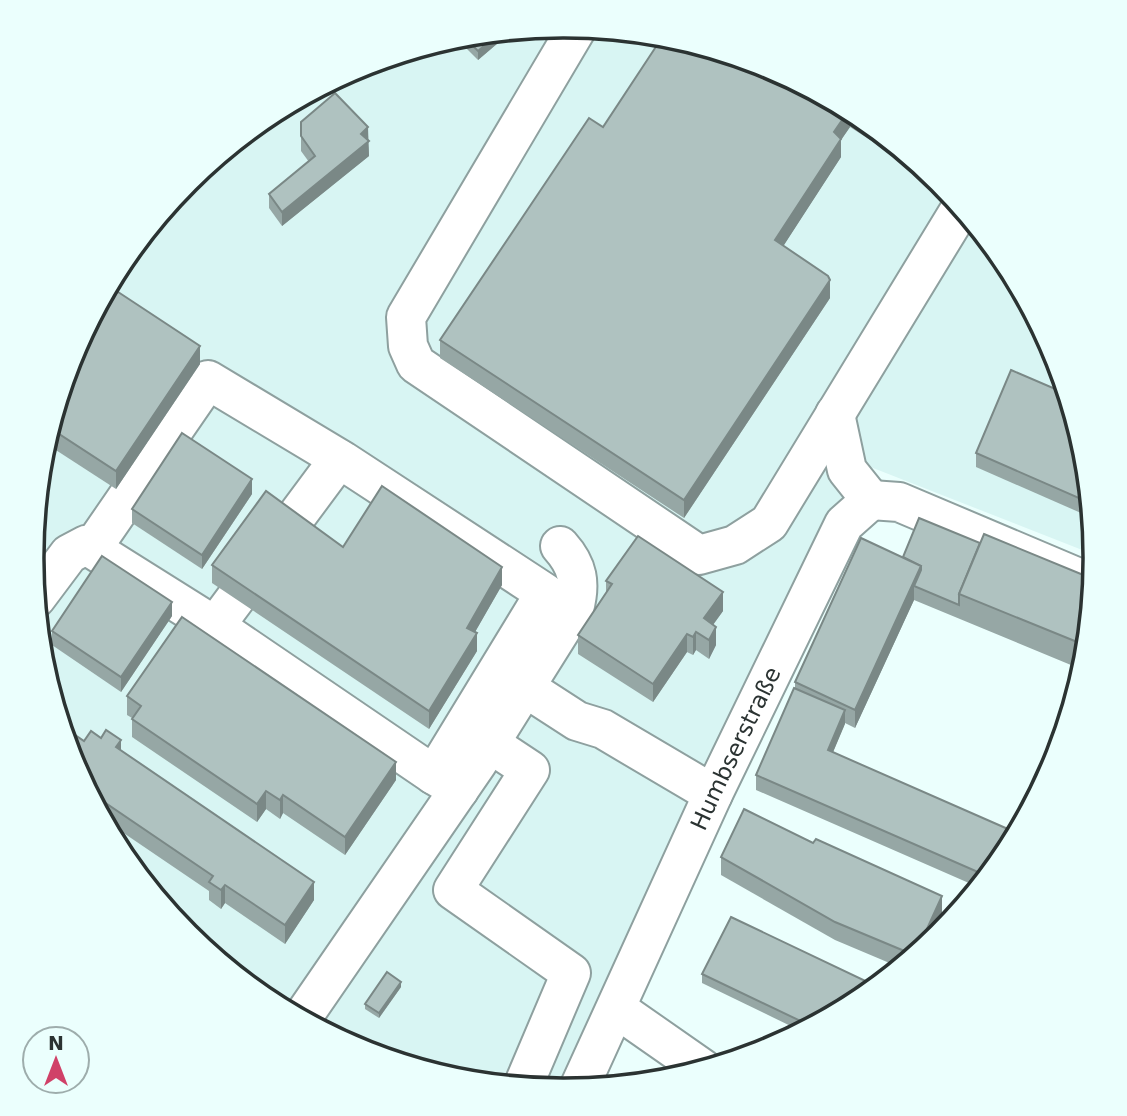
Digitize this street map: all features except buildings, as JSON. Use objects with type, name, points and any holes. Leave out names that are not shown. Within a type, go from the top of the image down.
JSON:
[{"type":"street","points":[[571,38],[406,317],[408,346],[416,363],[699,555],[735,545],[769,523],[956,217]]},
{"type":"street","points":[[93,547],[208,380],[339,459],[545,593],[447,782],[307,1010]]},
{"type":"street","points":[[835,414],[847,470],[872,500],[899,502],[1082,580]]},
{"type":"street","points":[[215,626],[339,459]]},
{"type":"street","name":"Humbserstraße","points":[[584,1077],[713,794],[844,524],[872,500]]},
{"type":"street","points":[[447,782],[489,743],[574,609],[577,597],[576,569],[561,546]]},
{"type":"street","points":[[45,586],[77,547],[93,547],[447,782]]},
{"type":"street","points":[[531,680],[586,708],[603,729],[713,794]]},
{"type":"street","points":[[489,743],[530,770],[453,890],[571,973],[527,1076]]},
{"type":"street","points":[[617,1009],[693,1061]]},
{"type":"shaded area","points":[[564,38],[597,40],[665,48],[698,56],[762,78],[793,92],[852,126],[880,146],[906,167],[954,215],[976,242],[1013,298],[1043,359],[1055,391],[1073,457],[1079,490],[1083,550],[868,466],[721,731],[562,1078],[462,1068],[397,1050],[334,1024],[275,990],[247,970],[221,949],[173,901],[151,874],[114,818],[84,757],[72,725],[48,626],[45,524],[48,490],[62,424],[84,359],[98,328],[114,298],[151,242],[173,215],[221,167],[275,126],[304,108],[365,78],[397,66],[462,48],[496,43]]}]
